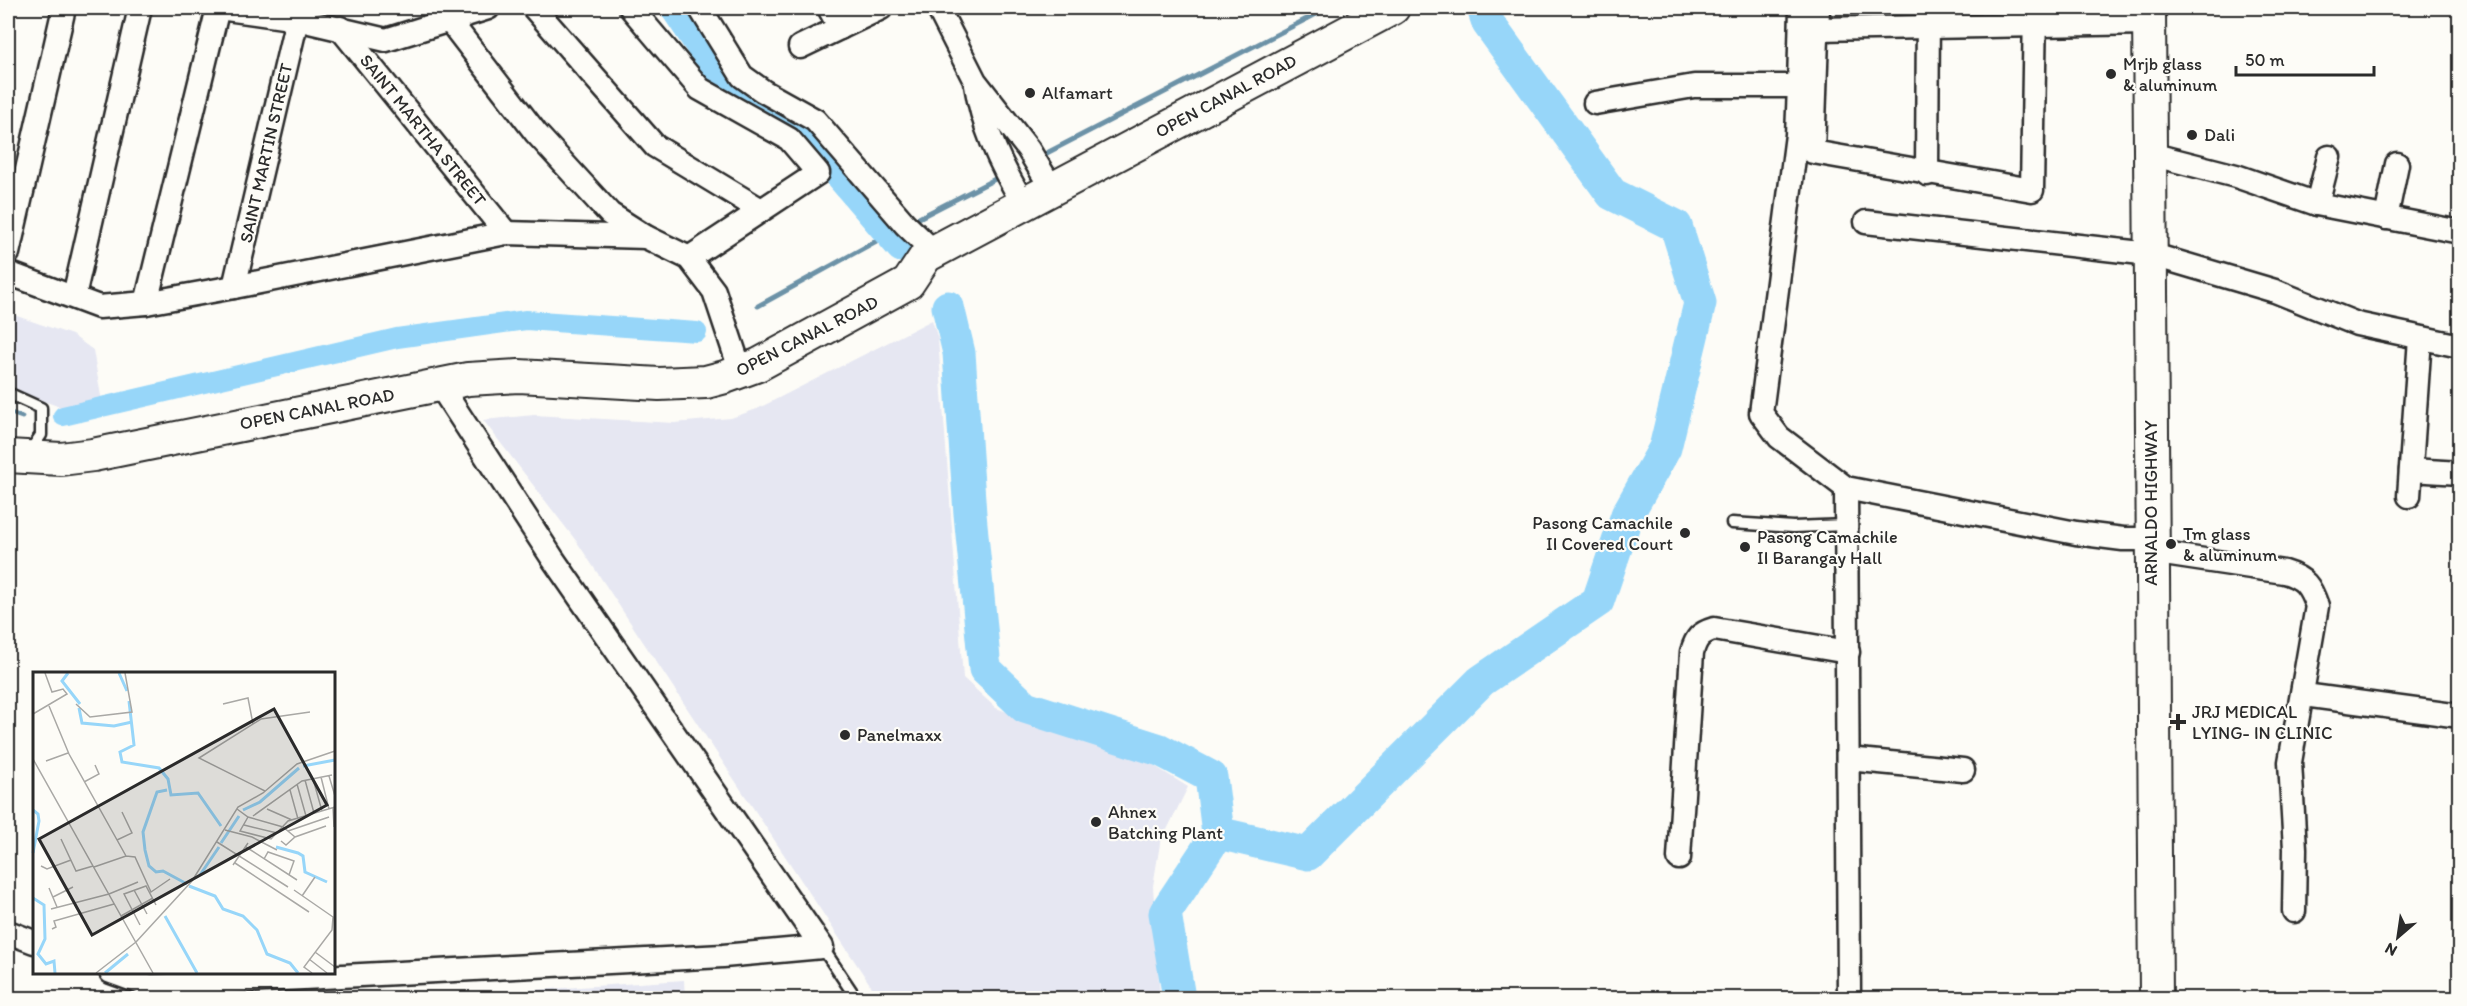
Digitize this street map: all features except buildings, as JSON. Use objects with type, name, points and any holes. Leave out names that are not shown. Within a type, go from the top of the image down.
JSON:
[{"type":"main road","name":"OPEN CANAL ROAD","points":[[16,458],[93,455],[439,384],[493,376],[684,384],[706,382],[741,372],[908,283],[926,256],[917,236],[1040,168],[1393,8]]},
{"type":"main road","name":"ARNALDO HIGHWAY","points":[[2149,15],[2156,999]]},
{"type":"street","points":[[8,253],[64,8]]},
{"type":"street","points":[[74,296],[140,8]]},
{"type":"street","points":[[146,303],[219,8],[297,19],[386,40],[447,14],[488,8]]},
{"type":"street","points":[[534,8],[655,147],[761,210]]},
{"type":"street","points":[[631,8],[700,89],[789,139],[818,173],[689,258]]},
{"type":"street","points":[[700,8],[742,76],[763,92],[814,120],[917,236]]},
{"type":"street","points":[[829,8],[840,28]]},
{"type":"street","points":[[800,47],[881,8]]},
{"type":"street","points":[[938,8],[975,81],[1040,168]]},
{"type":"street","points":[[1801,8],[1797,135],[1761,413],[1767,425],[1779,437],[1846,488],[2123,539],[2284,572],[2299,576],[2310,585],[2317,606],[2304,695],[2290,762],[2295,849],[2294,911]]},
{"type":"street","points":[[447,14],[536,133],[610,214],[646,237],[689,258],[714,291],[741,372]]},
{"type":"street","points":[[2035,16],[2032,190],[1813,153],[1818,18],[2035,16],[2149,15]]},
{"type":"street","points":[[1927,174],[1928,17]]},
{"type":"street","name":"SAINT MARTIN STREET","points":[[234,287],[297,19]]},
{"type":"street","name":"SAINT MARTHA STREET","points":[[340,28],[506,233]]},
{"type":"street","points":[[975,81],[981,112],[989,136],[1012,184]]},
{"type":"street","points":[[1595,103],[1694,86],[1799,86]]},
{"type":"street","points":[[2150,154],[2236,176],[2317,204],[2460,232]]},
{"type":"street","points":[[2317,204],[2329,157]]},
{"type":"street","points":[[2386,218],[2397,164]]},
{"type":"street","points":[[1866,222],[2150,254],[2275,291],[2357,324],[2460,346]]},
{"type":"street","points":[[8,273],[99,307],[146,303],[506,233],[646,237]]},
{"type":"street","points":[[2409,496],[2420,338]]},
{"type":"street","points":[[114,973],[150,986],[233,990],[822,947],[553,559],[439,384]]},
{"type":"street","points":[[2411,470],[2460,473]]},
{"type":"street","points":[[1846,488],[1849,999]]},
{"type":"street","points":[[1679,858],[1692,652],[1695,640],[1701,633],[1714,629],[1848,652]]},
{"type":"street","points":[[2304,695],[2460,716]]},
{"type":"street","points":[[1848,759],[1963,770]]},
{"type":"street","points":[[8,932],[33,942]]},
{"type":"lane","points":[[989,136],[1009,124]]},
{"type":"lane","points":[[8,393],[41,408],[41,435],[16,458]]},
{"type":"lane","points":[[1732,523],[1793,526],[1846,525]]},
{"type":"lane","points":[[822,947],[856,999]]},
{"type":"shaded area","points":[[8,313],[72,335],[93,350],[102,402],[63,408],[8,388]]},
{"type":"shaded area","points":[[932,320],[938,339],[963,678],[996,708],[1153,765],[1188,787],[1160,844],[1153,886],[1160,998],[879,998],[577,542],[483,420],[534,415],[674,423],[731,418],[757,409]]},
{"type":"shaded area","points":[[684,980],[685,998],[475,998],[476,994]]},
{"type":"waterway","points":[[677,8],[729,86],[807,135],[902,246]]},
{"type":"waterway","points":[[1039,157],[1328,8]]},
{"type":"waterway","points":[[1218,833],[1308,854],[1481,681],[1598,601],[1627,515],[1665,448],[1700,303],[1676,226],[1612,194],[1488,23],[1483,8]]},
{"type":"waterway","points":[[911,222],[1001,176]]},
{"type":"waterway","points":[[758,306],[900,228]]},
{"type":"waterway","points":[[948,307],[959,353],[970,514],[985,669],[1025,707],[1160,750],[1211,777],[1218,833],[1165,913],[1179,998]]},
{"type":"waterway","points":[[63,416],[397,338],[526,320],[697,332]]},
{"type":"waterway","points":[[8,412],[22,417]]},
{"type":"place","name":"Mrjb glass & aluminum","points":[[2111,74]]},
{"type":"place","name":"Alfamart","points":[[1030,93]]},
{"type":"place","name":"Dali","points":[[2192,135]]},
{"type":"place","name":"Pasong Camachile II Covered Court","points":[[1685,533]]},
{"type":"place","name":"Tm glass & aluminum","points":[[2171,544]]},
{"type":"place","name":"Pasong Camachile II Barangay Hall","points":[[1745,547]]},
{"type":"place","name":"JRJ MEDICAL LYING- IN CLINIC","points":[[2178,722]]},
{"type":"place","name":"Panelmaxx","points":[[845,735]]},
{"type":"place","name":"Ahnex Batching Plant","points":[[1096,822]]}]
